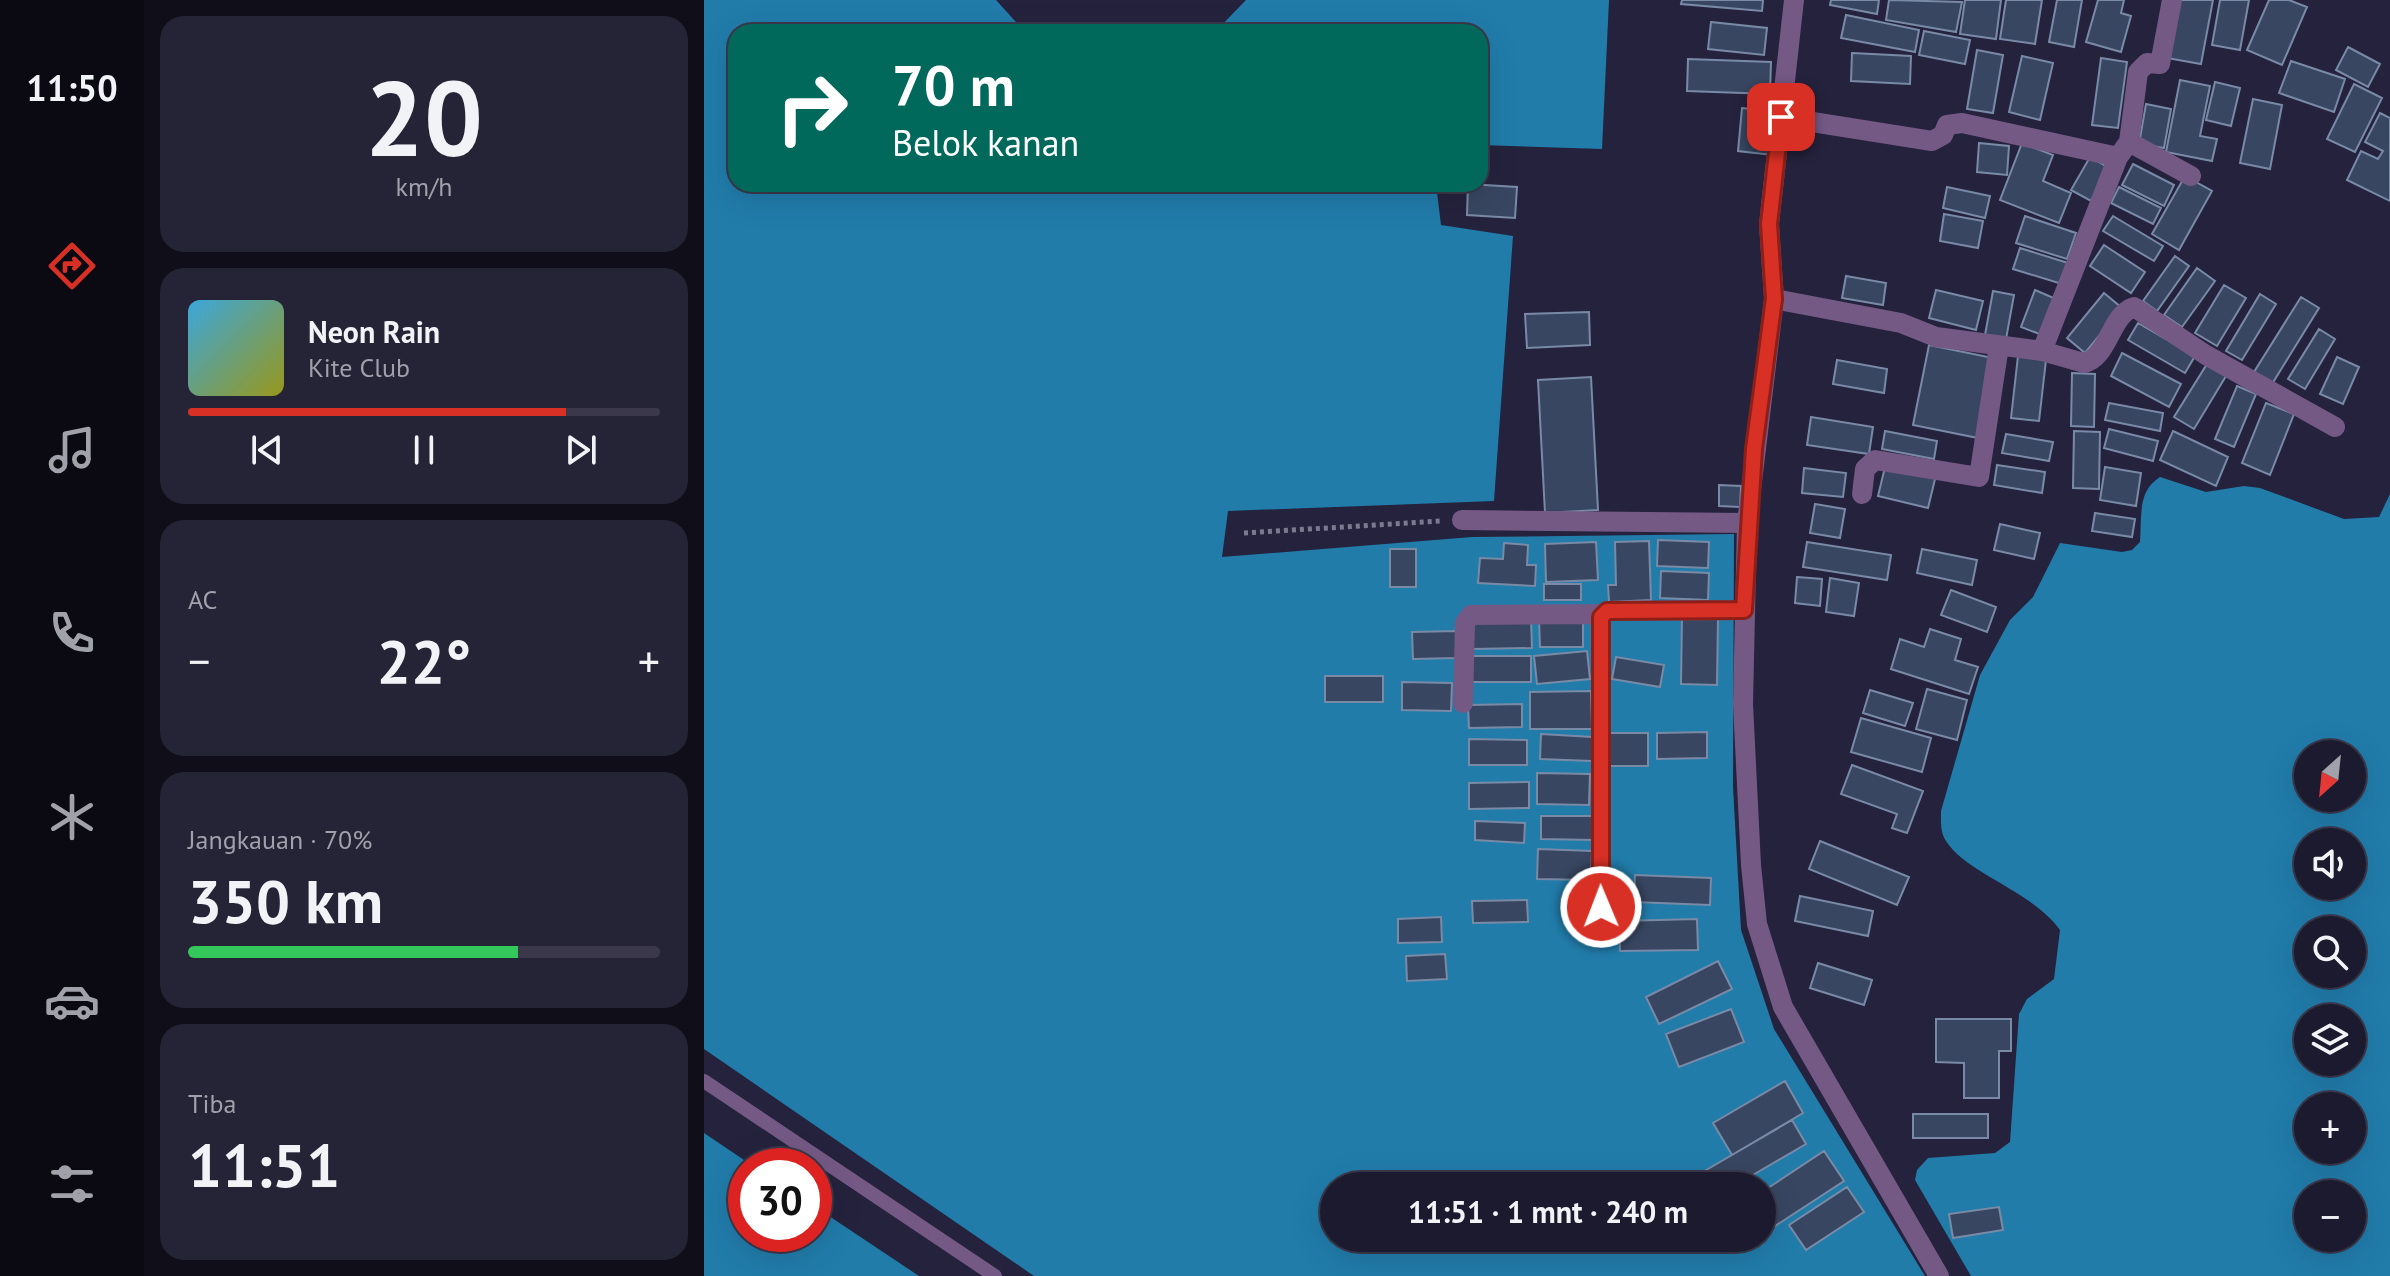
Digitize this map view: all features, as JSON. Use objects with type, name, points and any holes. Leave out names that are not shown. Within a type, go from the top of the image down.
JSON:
[{"type":"street","points":[[1794,0],[1769,224],[1774,299],[1747,523],[1743,704],[1757,924],[1783,1007],[1807,1054],[1939,1276]]},
{"type":"street","points":[[2042,351],[2123,149],[2138,72],[2147,63],[2156,67],[2160,64],[2172,0]]},
{"type":"street","points":[[1781,117],[1932,141],[1939,140],[1947,125],[1962,123],[2123,149],[2191,176]]},
{"type":"street","points":[[1774,299],[1901,323],[1936,337],[2042,351],[2084,363],[2091,361],[2125,311],[2134,307],[2206,355],[2335,427]]},
{"type":"street","points":[[1862,494],[1865,469],[1875,460],[1979,477],[1999,346]]},
{"type":"street","points":[[1462,520],[1747,523]]},
{"type":"street","points":[[1463,703],[1465,623],[1471,615],[1744,610]]},
{"type":"street","points":[[1601,907],[1599,622],[1603,614]]},
{"type":"lane","points":[[704,1081],[995,1276]]},
{"type":"path","points":[[1244,533],[1462,520]]},
{"type":"water","points":[[704,0],[996,0],[1018,24],[728,24],[728,192],[1437,192],[1441,225],[1513,236],[1494,501],[1228,511],[1222,557],[1472,537],[1734,534],[1733,787],[1741,930],[1774,1029],[1925,1276],[1034,1276],[704,1049]]},
{"type":"water","points":[[1246,0],[1609,0],[1602,149],[1488,145],[1488,24],[1223,24]]},
{"type":"water","points":[[2160,477],[2206,492],[2244,486],[2260,488],[2344,519],[2379,517],[2390,494],[2390,1276],[1971,1276],[1915,1180],[1917,1170],[1928,1158],[1995,1153],[2010,1142],[2019,1014],[2027,999],[2054,979],[2060,930],[2033,904],[1956,853],[1946,841],[1941,826],[1941,811],[1980,675],[2010,620],[2033,597],[2060,543],[2122,552],[2132,550],[2140,542],[2142,505],[2147,490]]},
{"type":"water","points":[[704,1133],[728,1149],[728,1252],[832,1252],[832,1218],[919,1276],[704,1276]]},
{"type":"building","points":[[1682,0],[1763,0],[1762,11],[1681,4]]},
{"type":"building","points":[[1831,0],[1879,0],[1877,14],[1830,5]]},
{"type":"building","points":[[1889,0],[1962,2],[1956,32],[1886,20]]},
{"type":"building","points":[[1965,0],[2001,0],[1996,39],[1960,34]]},
{"type":"building","points":[[2006,0],[2042,0],[2035,44],[2000,39]]},
{"type":"building","points":[[2057,0],[2082,0],[2074,47],[2049,42]]},
{"type":"building","points":[[2098,0],[2124,0],[2121,13],[2131,16],[2121,52],[2086,42]]},
{"type":"building","points":[[2178,0],[2213,0],[2201,64],[2167,58]]},
{"type":"building","points":[[2220,0],[2249,0],[2240,50],[2212,45]]},
{"type":"building","points":[[2269,0],[2289,0],[2307,7],[2282,65],[2247,50]]},
{"type":"building","points":[[1846,15],[1919,30],[1915,52],[1841,38]]},
{"type":"building","points":[[1711,22],[1767,28],[1764,55],[1708,49]]},
{"type":"building","points":[[1924,31],[1970,40],[1965,64],[1919,55]]},
{"type":"building","points":[[2348,47],[2380,64],[2368,87],[2336,70]]},
{"type":"building","points":[[1977,50],[2003,55],[1993,113],[1967,109]]},
{"type":"building","points":[[1852,53],[1911,56],[1910,84],[1851,81]]},
{"type":"building","points":[[2022,56],[2053,63],[2040,120],[2009,112]]},
{"type":"building","points":[[2101,58],[2127,62],[2118,128],[2092,125]]},
{"type":"building","points":[[1688,59],[1771,62],[1770,94],[1687,91]]},
{"type":"building","points":[[2291,61],[2345,79],[2334,112],[2279,93]]},
{"type":"building","points":[[2180,80],[2210,86],[2200,136],[2217,139],[2212,161],[2166,152]]},
{"type":"building","points":[[2215,82],[2240,88],[2231,126],[2206,120]]},
{"type":"building","points":[[2354,84],[2382,98],[2355,152],[2327,139]]},
{"type":"building","points":[[2253,99],[2282,105],[2270,169],[2240,163]]},
{"type":"building","points":[[2146,104],[2171,109],[2164,148],[2139,144]]},
{"type":"building","points":[[1742,108],[1776,112],[1772,155],[1738,151]]},
{"type":"building","points":[[2380,113],[2390,118],[2390,201],[2347,180],[2361,151],[2378,159],[2383,151],[2365,142]]},
{"type":"building","points":[[1979,143],[2009,146],[2007,175],[1977,172]]},
{"type":"building","points":[[2022,143],[2053,155],[2043,181],[2071,193],[2059,223],[2000,200]]},
{"type":"building","points":[[2090,157],[2109,168],[2091,201],[2071,190]]},
{"type":"building","points":[[2133,164],[2174,185],[2164,206],[2122,185]]},
{"type":"building","points":[[2185,176],[2212,191],[2179,250],[2152,234]]},
{"type":"building","points":[[1488,185],[1517,187],[1515,218],[1467,215],[1468,192],[1488,192]]},
{"type":"building","points":[[1947,187],[1990,196],[1985,218],[1943,208]]},
{"type":"building","points":[[2119,187],[2161,208],[2153,224],[2111,203]]},
{"type":"building","points":[[1944,214],[1983,221],[1978,248],[1940,241]]},
{"type":"building","points":[[2025,216],[2076,233],[2067,259],[2016,243]]},
{"type":"building","points":[[2113,216],[2163,246],[2154,261],[2103,231]]},
{"type":"building","points":[[2104,245],[2145,272],[2131,293],[2090,266]]},
{"type":"building","points":[[2020,248],[2068,263],[2062,284],[2013,269]]},
{"type":"building","points":[[2175,256],[2189,266],[2157,311],[2143,301]]},
{"type":"building","points":[[2197,268],[2215,281],[2182,327],[2164,315]]},
{"type":"building","points":[[1846,276],[1886,283],[1883,305],[1842,298]]},
{"type":"building","points":[[2224,285],[2246,298],[2217,346],[2195,333]]},
{"type":"building","points":[[1936,290],[1983,301],[1976,330],[1929,318]]},
{"type":"building","points":[[2035,290],[2056,299],[2042,335],[2021,327]]},
{"type":"building","points":[[1993,291],[2014,295],[2006,339],[1985,335]]},
{"type":"building","points":[[2104,293],[2122,308],[2085,353],[2067,338]]},
{"type":"building","points":[[2260,294],[2276,304],[2242,360],[2226,351]]},
{"type":"building","points":[[2301,297],[2319,308],[2272,384],[2254,372]]},
{"type":"building","points":[[1589,312],[1590,345],[1527,348],[1525,314]]},
{"type":"building","points":[[2138,323],[2195,356],[2185,373],[2128,340]]},
{"type":"building","points":[[2319,329],[2335,339],[2305,389],[2288,379]]},
{"type":"building","points":[[1929,345],[1993,358],[1978,438],[1913,425]]},
{"type":"building","points":[[2122,353],[2181,384],[2169,407],[2111,376]]},
{"type":"building","points":[[2018,356],[2046,360],[2039,421],[2011,418]]},
{"type":"building","points":[[2337,357],[2359,367],[2343,404],[2320,394]]},
{"type":"building","points":[[1837,360],[1887,369],[1884,393],[1833,384]]},
{"type":"building","points":[[2207,364],[2226,376],[2194,429],[2174,417]]},
{"type":"building","points":[[2072,373],[2095,374],[2094,427],[2071,426]]},
{"type":"building","points":[[1591,377],[1598,510],[1545,513],[1538,380]]},
{"type":"building","points":[[2237,386],[2256,394],[2234,447],[2215,439]]},
{"type":"building","points":[[2109,403],[2163,413],[2160,431],[2105,420]]},
{"type":"building","points":[[2266,403],[2294,414],[2270,475],[2242,463]]},
{"type":"building","points":[[1811,417],[1873,427],[1869,454],[1807,445]]},
{"type":"building","points":[[2109,429],[2158,441],[2153,461],[2104,448]]},
{"type":"building","points":[[1885,431],[1937,441],[1934,459],[1882,449]]},
{"type":"building","points":[[2074,431],[2100,432],[2099,489],[2073,488]]},
{"type":"building","points":[[2173,431],[2228,457],[2216,486],[2160,460]]},
{"type":"building","points":[[2006,434],[2053,442],[2049,461],[2002,453]]},
{"type":"building","points":[[1886,463],[1936,475],[1928,508],[1878,496]]},
{"type":"building","points":[[1997,465],[2045,472],[2042,493],[1994,485]]},
{"type":"building","points":[[2105,467],[2141,473],[2136,506],[2100,500]]},
{"type":"building","points":[[1804,468],[1846,473],[1843,497],[1802,493]]},
{"type":"building","points":[[1719,485],[1741,486],[1740,507],[1719,506]]},
{"type":"building","points":[[1815,504],[1845,509],[1840,538],[1810,533]]},
{"type":"building","points":[[2095,513],[2135,519],[2132,537],[2092,531]]},
{"type":"building","points":[[2000,524],[2040,533],[2034,559],[1994,550]]},
{"type":"building","points":[[1658,540],[1709,542],[1708,568],[1657,566]]},
{"type":"building","points":[[1649,541],[1651,600],[1609,602],[1608,585],[1616,585],[1615,542]]},
{"type":"building","points":[[1596,542],[1598,580],[1546,582],[1545,544]]},
{"type":"building","points":[[1807,542],[1891,555],[1887,580],[1803,567]]},
{"type":"building","points":[[1504,543],[1528,545],[1527,565],[1536,565],[1535,586],[1478,583],[1480,558],[1503,559]]},
{"type":"building","points":[[1390,549],[1416,549],[1416,587],[1390,587]]},
{"type":"building","points":[[1922,549],[1977,560],[1972,585],[1917,573]]},
{"type":"building","points":[[1661,571],[1709,573],[1708,600],[1660,598]]},
{"type":"building","points":[[1797,577],[1822,579],[1820,606],[1795,603]]},
{"type":"building","points":[[1830,578],[1859,583],[1854,616],[1826,612]]},
{"type":"building","points":[[1544,584],[1581,584],[1581,600],[1544,600]]},
{"type":"building","points":[[1951,590],[1996,607],[1987,632],[1941,615]]},
{"type":"building","points":[[1682,617],[1718,617],[1717,685],[1681,684]]},
{"type":"building","points":[[1539,618],[1583,618],[1583,647],[1540,647]]},
{"type":"building","points":[[1531,619],[1532,648],[1473,649],[1472,620]]},
{"type":"building","points":[[1930,629],[1961,639],[1955,660],[1978,667],[1969,694],[1891,669],[1900,639],[1924,647]]},
{"type":"building","points":[[1456,631],[1456,658],[1413,659],[1412,632]]},
{"type":"building","points":[[1587,651],[1590,679],[1537,684],[1534,656]]},
{"type":"building","points":[[1472,656],[1531,656],[1531,682],[1472,682]]},
{"type":"building","points":[[1616,657],[1664,665],[1660,687],[1612,679]]},
{"type":"building","points":[[1325,676],[1383,676],[1383,702],[1325,702]]},
{"type":"building","points":[[1402,682],[1452,683],[1451,711],[1402,710]]},
{"type":"building","points":[[1927,689],[1967,700],[1957,740],[1916,729]]},
{"type":"building","points":[[1870,690],[1913,703],[1905,726],[1863,713]]},
{"type":"building","points":[[1591,691],[1592,729],[1530,729],[1530,692]]},
{"type":"building","points":[[1522,704],[1522,727],[1469,728],[1468,705]]},
{"type":"building","points":[[1861,718],[1931,738],[1922,772],[1851,752]]},
{"type":"building","points":[[1707,732],[1707,758],[1657,759],[1657,733]]},
{"type":"building","points":[[1609,733],[1648,733],[1648,766],[1609,766]]},
{"type":"building","points":[[1541,734],[1592,737],[1592,761],[1540,759]]},
{"type":"building","points":[[1469,739],[1527,740],[1527,765],[1469,765]]},
{"type":"building","points":[[1852,765],[1923,791],[1907,833],[1892,828],[1897,814],[1841,794]]},
{"type":"building","points":[[1537,773],[1590,774],[1589,805],[1537,804]]},
{"type":"building","points":[[1529,782],[1529,808],[1469,809],[1469,783]]},
{"type":"building","points":[[1541,816],[1594,816],[1593,840],[1541,839]]},
{"type":"building","points":[[1475,821],[1525,823],[1524,843],[1475,840]]},
{"type":"building","points":[[1820,841],[1909,877],[1897,905],[1809,869]]},
{"type":"building","points":[[1538,849],[1592,851],[1591,880],[1537,879]]},
{"type":"building","points":[[1635,875],[1711,878],[1710,905],[1634,902]]},
{"type":"building","points":[[1800,896],[1873,911],[1868,936],[1795,921]]},
{"type":"building","points":[[1527,900],[1528,922],[1473,923],[1472,901]]},
{"type":"building","points":[[1441,917],[1442,942],[1398,943],[1398,919]]},
{"type":"building","points":[[1697,919],[1698,950],[1620,951],[1619,921]]},
{"type":"building","points":[[1445,954],[1447,979],[1407,981],[1406,956]]},
{"type":"building","points":[[1718,961],[1732,989],[1659,1024],[1646,997]]},
{"type":"building","points":[[1818,963],[1872,980],[1864,1005],[1810,988]]},
{"type":"building","points":[[1731,1009],[1744,1042],[1679,1067],[1666,1034]]},
{"type":"building","points":[[1936,1019],[2011,1019],[2011,1051],[1999,1051],[1999,1098],[1964,1098],[1964,1063],[1936,1062]]},
{"type":"building","points":[[1785,1081],[1803,1113],[1732,1155],[1713,1123]]},
{"type":"building","points":[[1913,1114],[1988,1114],[1988,1138],[1913,1138]]},
{"type":"building","points":[[1792,1120],[1806,1144],[1758,1172],[1703,1172]]},
{"type":"building","points":[[1824,1151],[1844,1181],[1776,1225],[1776,1183]]},
{"type":"building","points":[[1847,1187],[1864,1212],[1806,1250],[1789,1225]]},
{"type":"building","points":[[1999,1207],[2003,1230],[1953,1238],[1949,1214]]},
{"type":"route","points":[[1601,907],[1601,617],[1607,611],[1744,610],[1754,449],[1774,299],[1769,224],[1781,117]]}]
